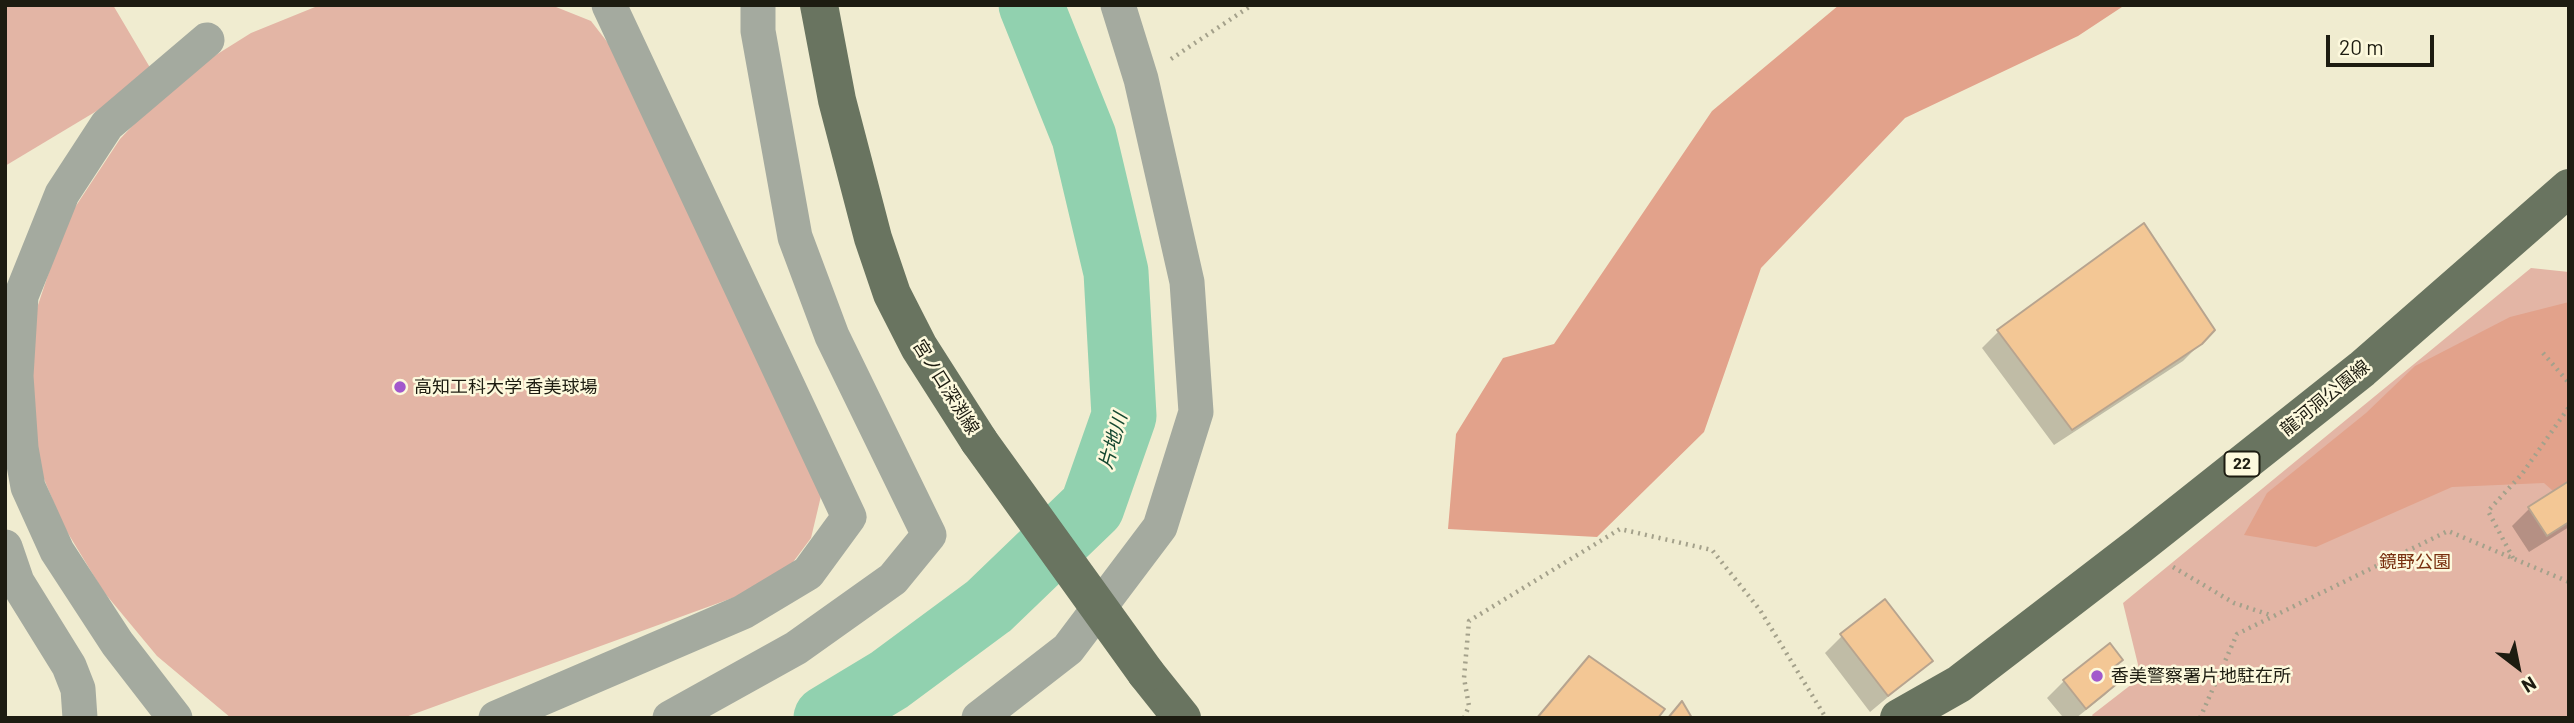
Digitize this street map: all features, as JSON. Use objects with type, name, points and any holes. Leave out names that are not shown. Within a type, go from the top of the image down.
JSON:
[{"type":"main road","name":"宮ノ口深渕線","points":[[819,5],[837,100],[873,238],[892,294],[919,347],[979,441],[1146,673],[1182,718]]},
{"type":"main road","name":"龍河洞公園線","points":[[1899,718],[1959,684],[2140,545],[2362,369],[2566,196]]},
{"type":"street","points":[[496,718],[743,612],[808,573],[849,517],[609,5]]},
{"type":"street","points":[[670,718],[796,648],[894,579],[929,535],[832,336],[795,237],[758,31],[758,5]]},
{"type":"street","points":[[979,718],[1068,649],[1160,527],[1196,412],[1187,282],[1141,79],[1118,5]]},
{"type":"street","points":[[175,718],[117,643],[57,551],[28,487],[12,418],[21,296],[62,194],[107,125],[207,40]]},
{"type":"street","points":[[5,547],[17,582],[69,666],[78,689],[80,718]]},
{"type":"path","points":[[1141,79],[1252,5]]},
{"type":"path","points":[[2543,353],[2569,383]]},
{"type":"path","points":[[2514,558],[2488,511],[2522,474],[2569,407]]},
{"type":"path","points":[[1464,718],[1469,706],[1464,678],[1469,621],[1620,529],[1712,550],[1760,610],[1826,718]]},
{"type":"path","points":[[2200,718],[2237,634],[2448,531],[2569,582]]},
{"type":"path","points":[[2140,545],[2234,603],[2273,617]]},
{"type":"green space","points":[[5,5],[113,5],[155,76],[5,166]]},
{"type":"green space","name":"高知工科大学 香美球場","points":[[320,5],[551,5],[591,21],[615,52],[821,496],[811,538],[779,581],[403,718],[231,718],[157,656],[103,591],[63,525],[30,445],[30,329],[66,221],[120,139],[176,80],[251,33]]},
{"type":"green space","name":"鏡野公園","points":[[2531,268],[2569,272],[2569,718],[2094,718],[2092,715],[2141,677],[2123,603]]},
{"type":"shaded area","points":[[1839,5],[2125,5],[2078,36],[1905,118],[1761,268],[1704,432],[1597,537],[1448,529],[1456,434],[1503,358],[1554,344],[1712,111]]},
{"type":"shaded area","points":[[2569,302],[2569,505],[2544,483],[2452,487],[2316,547],[2244,535],[2267,493],[2366,413],[2415,366],[2510,317]]},
{"type":"building","points":[[2144,223],[2215,330],[2202,344],[2072,430],[1997,330]]},
{"type":"building","points":[[2569,481],[2569,522],[2547,536],[2528,507]]},
{"type":"building","points":[[1885,599],[1933,661],[1888,696],[1840,634]]},
{"type":"building","points":[[2110,643],[2123,660],[2114,667],[2124,678],[2086,709],[2063,680]]},
{"type":"building","points":[[1589,656],[1665,709],[1658,718],[1537,718]]},
{"type":"building","points":[[1682,701],[1692,718],[1668,718]]},
{"type":"waterway","name":"片地川","points":[[826,718],[889,680],[989,606],[1092,507],[1124,416],[1116,272],[1084,137],[1031,5]]},
{"type":"place","name":"高知工科大学 香美球場","points":[[400,387]]},
{"type":"place","name":"香美警察署片地駐在所","points":[[2097,676]]}]
